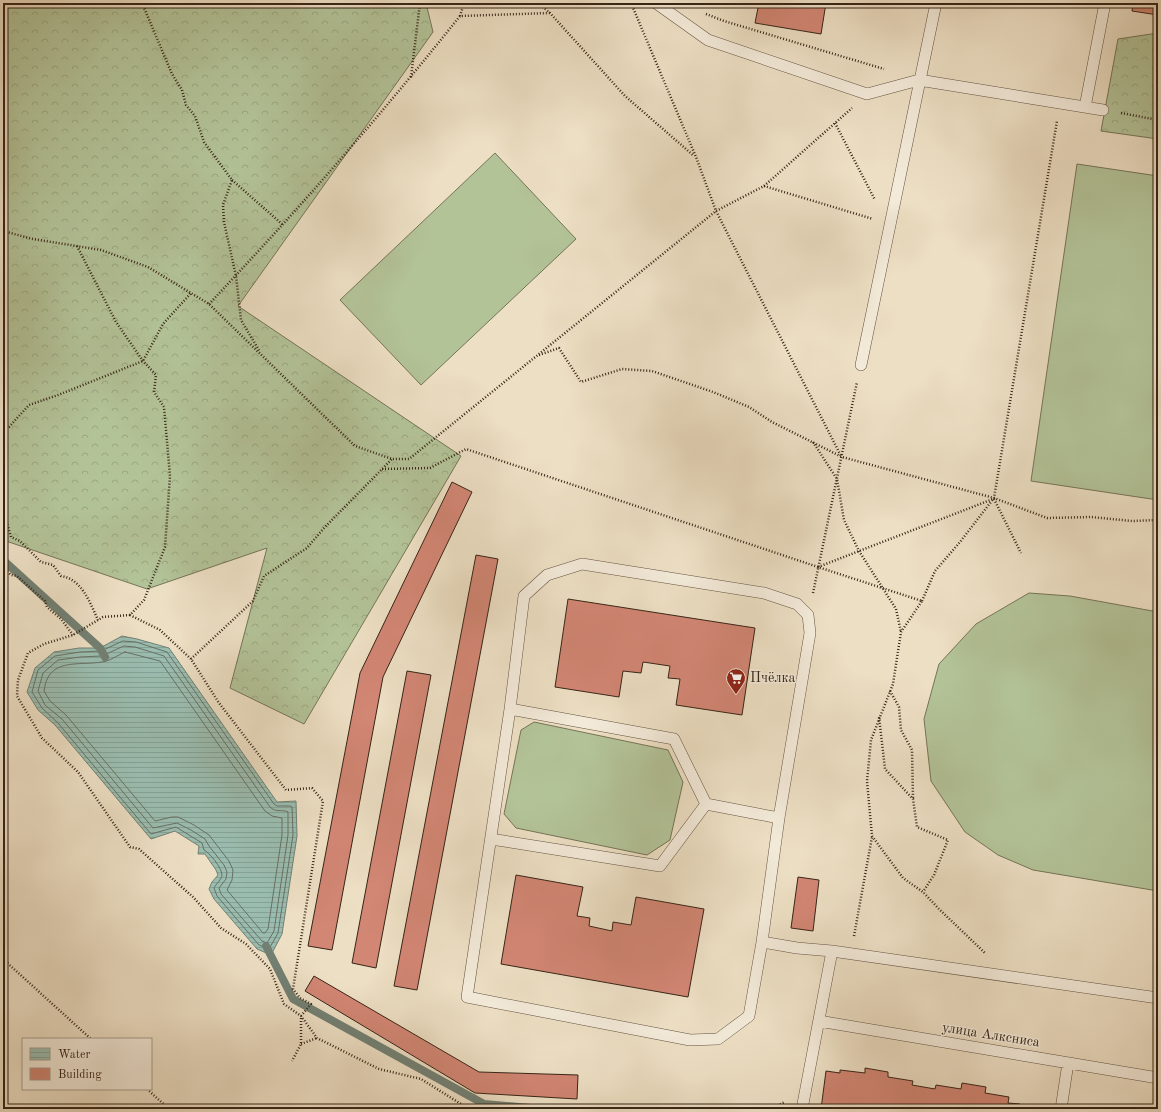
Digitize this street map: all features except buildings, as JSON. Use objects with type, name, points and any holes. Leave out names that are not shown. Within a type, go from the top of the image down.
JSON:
[{"type":"lane","points":[[656,3],[708,40],[867,94],[919,80],[1103,110]]},
{"type":"lane","points":[[861,365],[936,3]]},
{"type":"lane","points":[[1085,107],[1105,3]]},
{"type":"lane","points":[[582,564],[764,593],[796,604],[808,615],[810,633],[779,818],[762,942],[749,1016],[718,1040],[690,1040],[467,997],[510,708],[524,596],[548,575],[582,564]]},
{"type":"lane","points":[[510,708],[674,739],[706,804]]},
{"type":"lane","points":[[706,804],[779,818]]},
{"type":"lane","points":[[491,840],[660,866],[706,804]]},
{"type":"lane","points":[[762,942],[1158,998]]},
{"type":"lane","points":[[802,1109],[832,951]]},
{"type":"lane","name":"улица Алксниса","points":[[819,1021],[1158,1078]]},
{"type":"lane","points":[[1061,1109],[1068,1063]]},
{"type":"path","points":[[142,3],[172,74],[182,90],[186,105],[195,116],[204,142],[232,180],[283,224]]},
{"type":"path","points":[[411,77],[420,3]]},
{"type":"path","points":[[209,304],[283,224],[411,77],[460,16],[464,3]]},
{"type":"path","points":[[538,3],[550,13],[625,96],[696,158]]},
{"type":"path","points":[[631,3],[696,158],[716,211],[842,457]]},
{"type":"path","points":[[460,16],[550,13]]},
{"type":"path","points":[[724,22],[889,71]]},
{"type":"path","points":[[3,231],[33,239],[101,250],[148,267],[209,304],[355,446],[392,458],[409,459],[716,211],[764,186],[867,94]]},
{"type":"path","points":[[901,632],[922,601],[935,571],[960,542],[994,498],[1060,103]]},
{"type":"path","points":[[1103,110],[1158,120]]},
{"type":"path","points":[[834,123],[889,227]]},
{"type":"path","points":[[232,180],[223,205],[224,222],[236,276],[241,320],[262,355]]},
{"type":"path","points":[[764,186],[877,220],[889,227]]},
{"type":"path","points":[[77,246],[116,322],[143,361],[156,375],[154,392],[164,407],[170,476],[165,546],[144,600],[130,615]]},
{"type":"path","points":[[3,428],[9,427],[29,405],[143,361],[163,324],[192,293]]},
{"type":"path","points":[[536,356],[558,348],[581,382],[622,369],[652,371],[713,392],[749,407],[772,422],[842,457],[994,498],[1047,518],[1091,517],[1132,521],[1158,520]]},
{"type":"path","points":[[808,615],[861,365]]},
{"type":"path","points":[[813,442],[837,479],[844,520],[859,551],[896,609],[901,632],[893,684],[870,740],[867,780],[872,836],[854,938]]},
{"type":"path","points":[[382,469],[430,468],[466,449],[922,601]]},
{"type":"path","points":[[191,659],[254,601],[264,576],[307,548],[324,528],[392,458]]},
{"type":"path","points":[[818,567],[994,498]]},
{"type":"path","points":[[994,498],[1021,553]]},
{"type":"path","points":[[3,521],[7,523],[11,536],[20,541],[41,562],[53,565],[61,576],[70,577],[80,585],[98,620]]},
{"type":"path","points":[[3,567],[11,575],[17,576],[45,601],[47,607],[61,619],[73,635]]},
{"type":"path","points":[[292,1061],[301,1044],[301,1016],[311,1004],[300,998],[293,988],[323,801],[312,788],[286,790],[219,703],[191,659],[160,630],[130,615],[103,617],[73,635],[44,644],[28,653],[18,680],[18,696],[42,738],[78,772],[130,847],[139,849],[193,897],[221,928],[246,944],[270,969],[284,1004],[301,1016],[317,1038],[379,1069],[421,1079],[469,1109]]},
{"type":"path","points":[[890,691],[900,707],[901,730],[912,750],[913,799],[916,827],[948,840],[934,875],[923,892]]},
{"type":"path","points":[[879,717],[885,769],[913,799]]},
{"type":"path","points":[[872,836],[903,878],[923,892],[938,909],[1010,977]]},
{"type":"path","points":[[3,959],[90,1038]]},
{"type":"path","points":[[301,1044],[317,1038]]},
{"type":"path","points":[[148,1090],[169,1109]]},
{"type":"green space","points":[[3,3],[426,3],[433,32],[238,306],[461,456],[304,724],[230,688],[267,548],[147,589],[3,540]]},
{"type":"green space","points":[[1158,33],[1158,139],[1101,131],[1118,39]]},
{"type":"green space","points":[[495,153],[576,239],[421,385],[340,300]]},
{"type":"green space","points":[[1077,164],[1158,176],[1158,500],[1031,481]]},
{"type":"green space","points":[[1029,593],[1070,596],[1158,612],[1158,891],[1033,870],[998,855],[965,832],[931,781],[924,719],[939,664],[976,624]]},
{"type":"green space","points":[[534,722],[668,750],[683,782],[670,840],[647,855],[516,828],[504,814],[521,730]]},
{"type":"water","points":[[122,636],[169,648],[277,802],[296,801],[297,836],[282,934],[271,955],[257,949],[214,899],[209,889],[212,882],[218,875],[205,854],[198,854],[199,846],[175,831],[151,839],[55,725],[38,710],[27,692],[35,668],[54,652],[79,648],[100,648]]},
{"type":"waterway","points":[[3,560],[100,648],[105,657]]},
{"type":"waterway","points":[[266,946],[293,999],[484,1104],[542,1109]]},
{"type":"place","name":"Пчёлка","points":[[736,695]]}]
